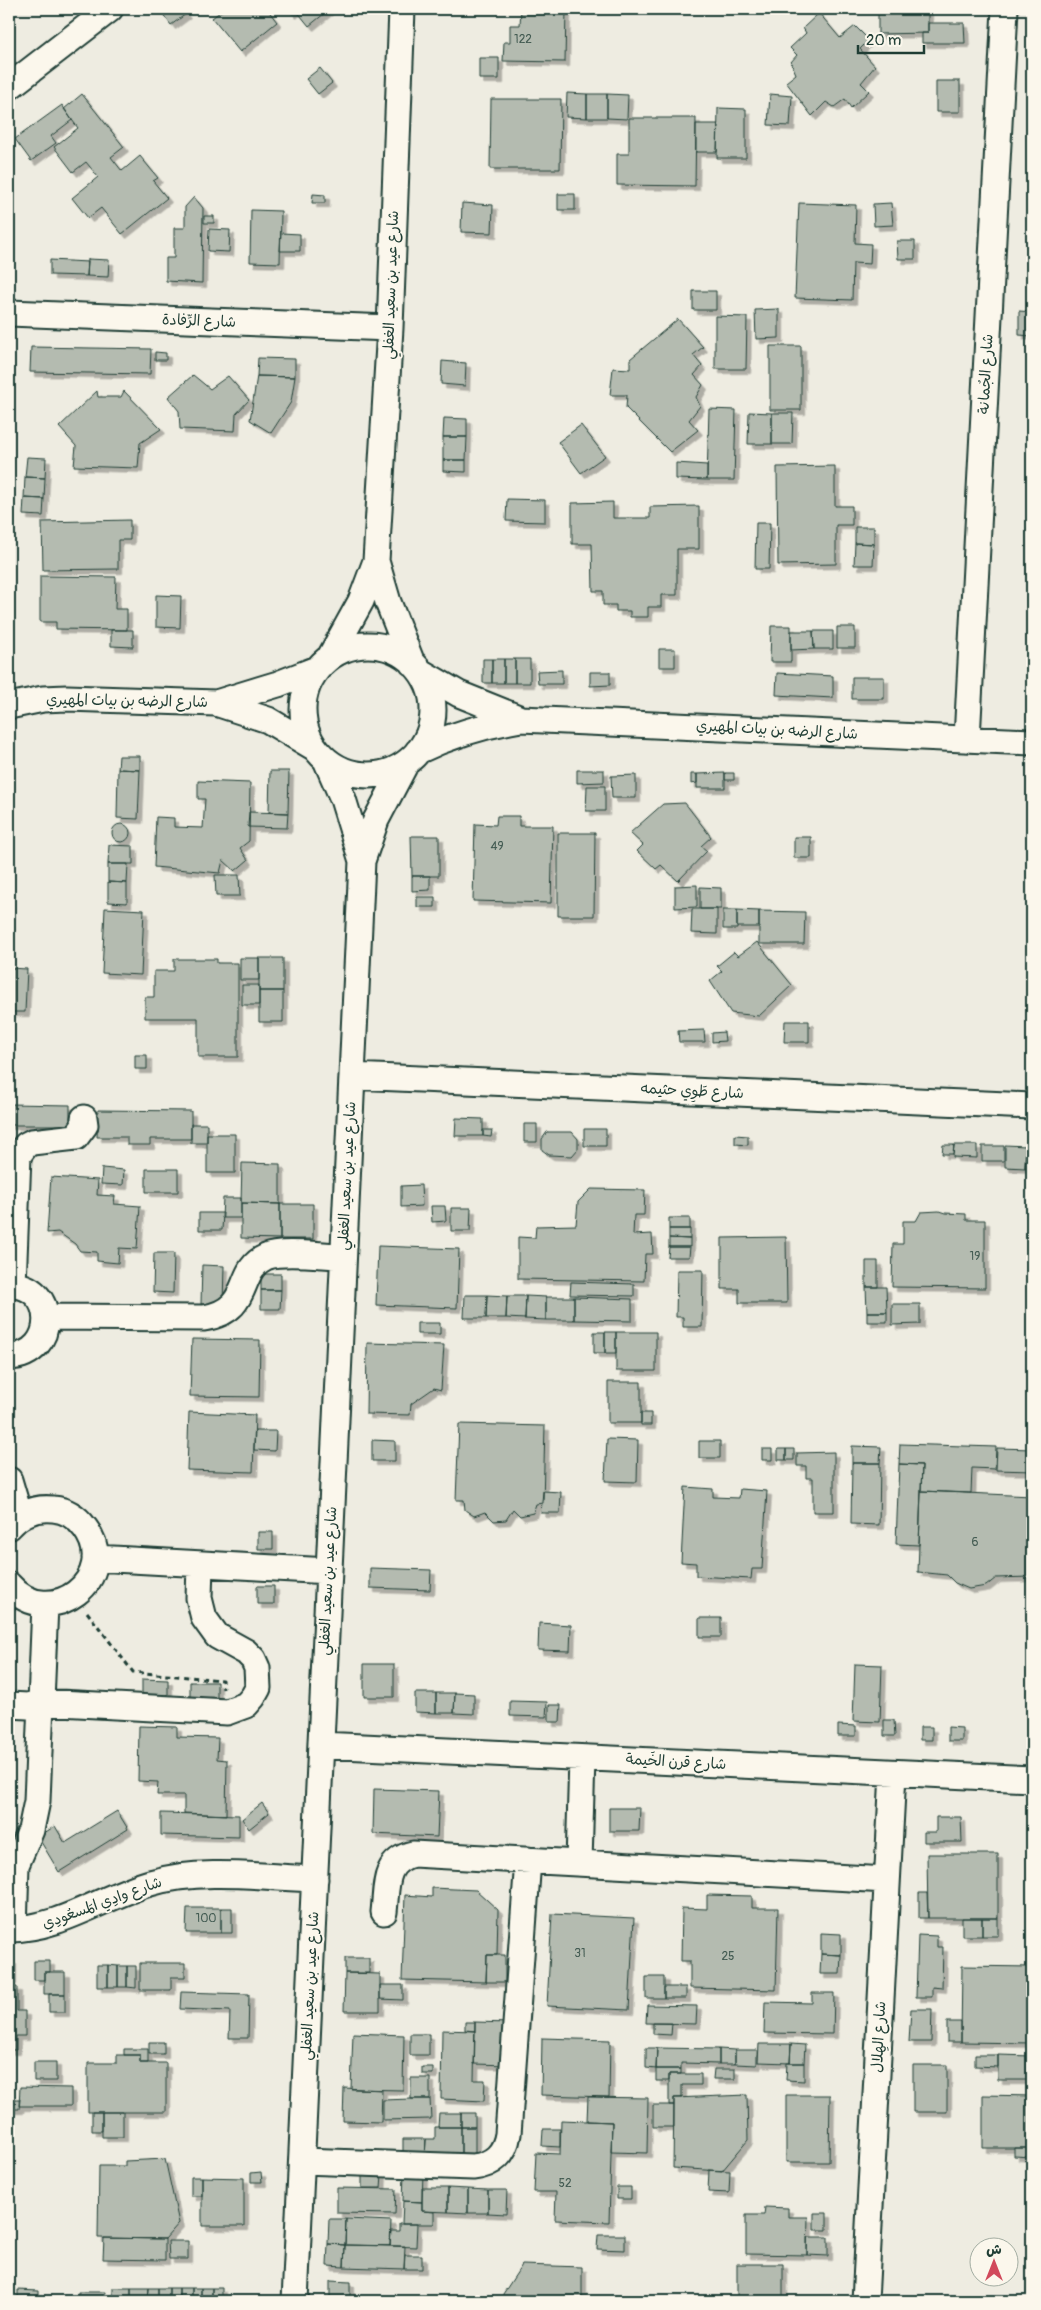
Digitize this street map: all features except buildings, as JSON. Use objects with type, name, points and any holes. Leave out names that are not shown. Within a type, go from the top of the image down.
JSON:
[{"type":"street","points":[[9,87],[110,9]]},
{"type":"street","name":"شارع عيد بن سعيد الغفلي","points":[[324,663],[352,620],[376,560],[390,328],[402,9]]},
{"type":"street","name":"شارع الجُمانة","points":[[967,739],[1005,9]]},
{"type":"street","name":"شارع الرِّفادة","points":[[9,313],[390,328]]},
{"type":"street","name":"شارع عيد بن سعيد الغفلي","points":[[376,560],[388,602],[417,668]]},
{"type":"street","points":[[372,645],[387,648],[400,654],[417,668],[428,687],[433,704],[432,720],[427,737],[412,757],[390,771],[374,774],[357,774],[341,769],[320,754],[307,732],[302,716],[303,699],[308,683],[324,663],[343,650],[357,646],[372,645]]},
{"type":"street","name":"شارع الرضه بن بيات المهيري","points":[[216,703],[278,684],[324,663]]},
{"type":"street","name":"شارع الرضه بن بيات المهيري","points":[[417,668],[466,697],[521,719]]},
{"type":"street","name":"شارع الرضه بن بيات المهيري","points":[[9,706],[67,698],[216,703],[268,720],[320,754]]},
{"type":"street","name":"شارع الرضه بن بيات المهيري","points":[[412,757],[438,742],[478,727],[521,719],[1032,742]]},
{"type":"street","name":"شارع عيد بن سعيد الغفلي","points":[[320,754],[343,799],[362,861]]},
{"type":"street","name":"شارع عيد بن سعيد الغفلي","points":[[295,2301],[362,861],[376,820],[412,757]]},
{"type":"street","name":"شارع طَوِي حثيمه","points":[[352,1076],[1032,1106]]},
{"type":"street","points":[[9,1356],[18,1356],[37,1345],[44,1335],[46,1324],[46,1317],[41,1302],[34,1293],[11,1285],[18,1156],[26,1145],[32,1142],[76,1137],[84,1126],[84,1118]]},
{"type":"street","points":[[46,1317],[215,1317],[234,1305],[255,1265],[268,1256],[343,1256]]},
{"type":"street","points":[[9,1480],[14,1522],[31,1511],[44,1508],[58,1509],[70,1514],[81,1522],[89,1533],[94,1545],[95,1558],[89,1579],[75,1595],[66,1600],[45,1604],[32,1602],[20,1596],[9,1586]]},
{"type":"street","points":[[95,1558],[329,1571]]},
{"type":"street","points":[[9,1705],[28,1706],[41,1702],[227,1712],[246,1705],[258,1688],[257,1668],[253,1659],[246,1652],[217,1636],[204,1618],[199,1598],[200,1564]]},
{"type":"street","points":[[12,1928],[16,1865],[35,1818],[37,1801],[45,1604]]},
{"type":"street","name":"شارع قرن الخَيمة","points":[[321,1745],[1032,1780]]},
{"type":"street","points":[[579,1863],[582,1758]]},
{"type":"street","name":"شارع الهِلال","points":[[865,2301],[893,1773]]},
{"type":"street","points":[[384,1912],[389,1872],[399,1859],[406,1855],[421,1854],[888,1880]]},
{"type":"street","points":[[302,2161],[473,2167],[490,2163],[503,2151],[508,2134],[528,1860]]},
{"type":"street","name":"شارع وادِي المَسعُودِي","points":[[12,1928],[55,1922],[136,1888],[169,1879],[208,1876],[315,1879]]},
{"type":"path","points":[[75,1595],[133,1672],[222,1680],[227,1712]]}]
